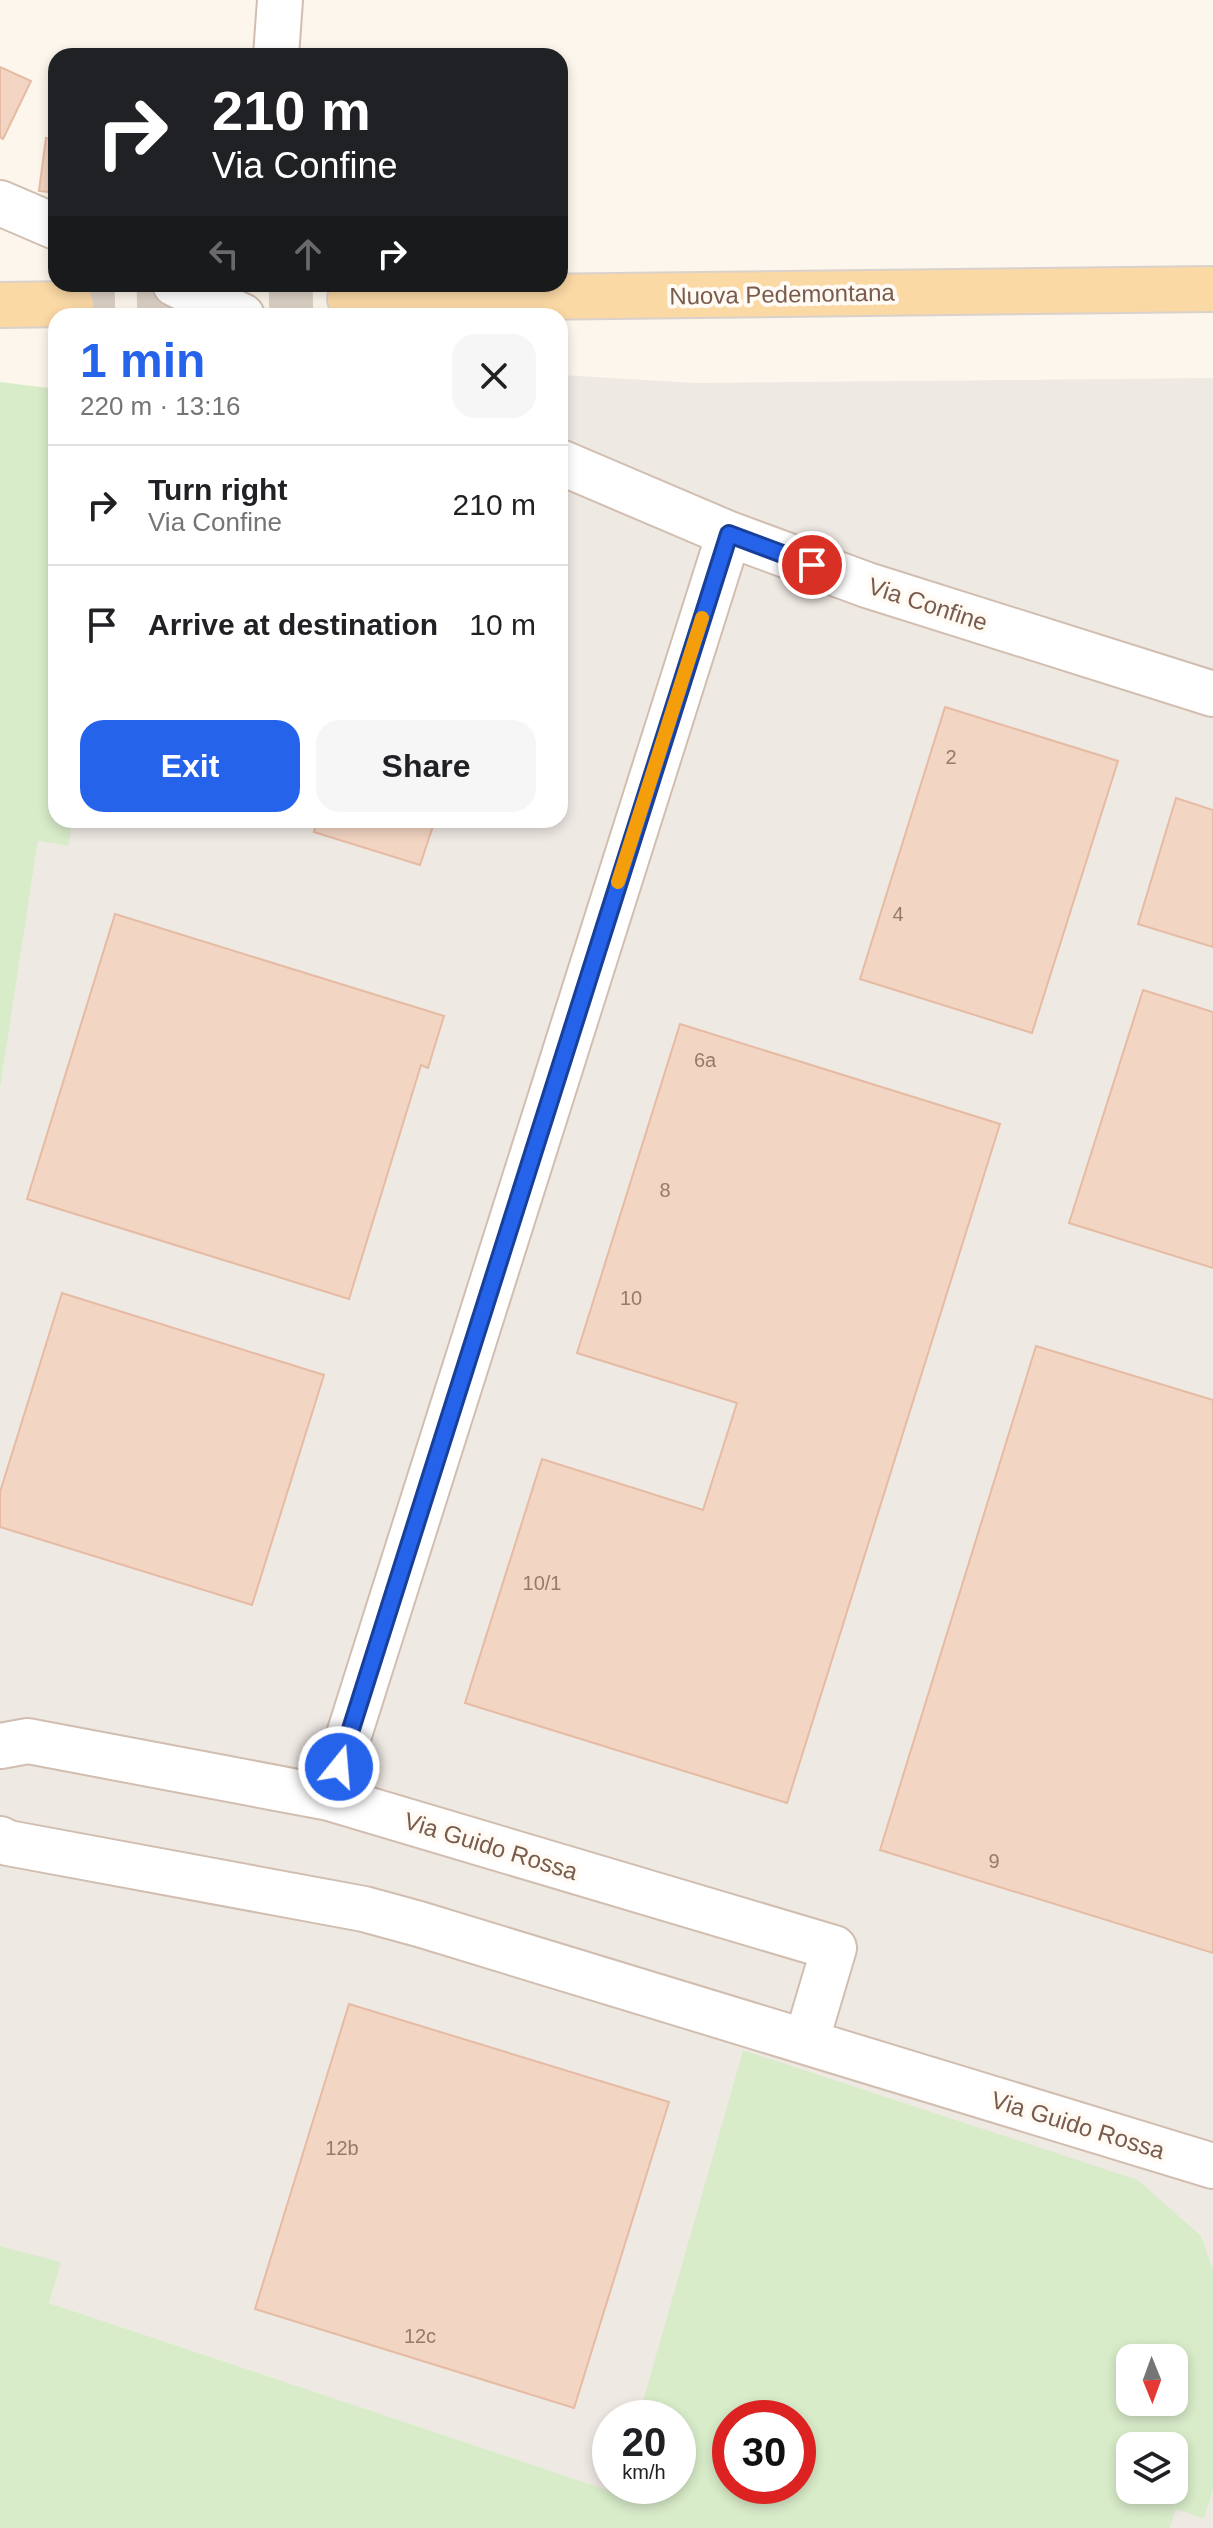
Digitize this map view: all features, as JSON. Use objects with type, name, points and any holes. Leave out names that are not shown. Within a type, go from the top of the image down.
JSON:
[{"type":"main road","name":"Nuova Pedemontana","points":[[350,299],[1213,289]]},
{"type":"main road","points":[[0,305],[71,304]]},
{"type":"street","points":[[277,48],[280,0]]},
{"type":"street","points":[[0,203],[48,224]]},
{"type":"street","points":[[199,292],[228,302]]},
{"type":"street","name":"Via Confine","points":[[568,465],[729,534],[867,585],[1213,694]]},
{"type":"street","points":[[329,1798],[729,534]]},
{"type":"street","name":"Via Guido Rossa","points":[[0,1746],[28,1741],[329,1798],[834,1948],[806,2042]]},
{"type":"street","name":"Via Guido Rossa","points":[[0,1839],[8,1843],[364,1909],[1213,2166]]},
{"type":"shaded area","points":[[568,375],[696,383],[1213,378],[1213,2269],[1201,2236],[743,2050],[643,2400],[592,2400],[592,2486],[48,2303],[0,2246],[0,1089],[38,841],[69,846],[71,828],[568,828]]},
{"type":"shaded area","points":[[1213,2490],[1213,2528],[1170,2528],[1176,2509],[1204,2519]]},
{"type":"green space","points":[[0,382],[48,388],[48,828],[71,828],[69,846],[38,841],[0,1089]]},
{"type":"green space","points":[[743,2050],[1138,2180],[1201,2236],[1213,2269],[1213,2490],[1204,2519],[1176,2509],[1170,2528],[0,2528],[0,2246],[61,2262],[49,2303],[592,2485],[592,2504],[696,2504],[696,2400],[643,2400]]},
{"type":"building","points":[[0,67],[31,81],[3,139],[0,137]]},
{"type":"building","points":[[46,138],[48,192],[39,191]]},
{"type":"building","points":[[945,707],[1118,761],[1032,1033],[860,979]]},
{"type":"building","points":[[1176,798],[1213,810],[1213,947],[1138,924]]},
{"type":"building","points":[[315,828],[432,828],[420,865],[314,832]]},
{"type":"building","points":[[115,914],[444,1016],[428,1068],[421,1065],[349,1299],[27,1199]]},
{"type":"building","points":[[1143,990],[1213,1012],[1213,1268],[1069,1223]]},
{"type":"building","points":[[680,1024],[1000,1124],[787,1803],[465,1703],[542,1459],[703,1510],[737,1403],[577,1353]]},
{"type":"building","points":[[62,1293],[324,1375],[252,1605],[0,1527],[0,1492]]},
{"type":"building","points":[[1036,1346],[1213,1400],[1213,1953],[880,1850]]},
{"type":"building","points":[[349,2004],[669,2102],[574,2408],[255,2309]]},
{"type":"tunnel","points":[[71,304],[350,299]]},
{"type":"slow traffic","points":[[618,882],[702,618]]},
{"type":"route","points":[[339,1767],[729,534],[812,565]]}]
